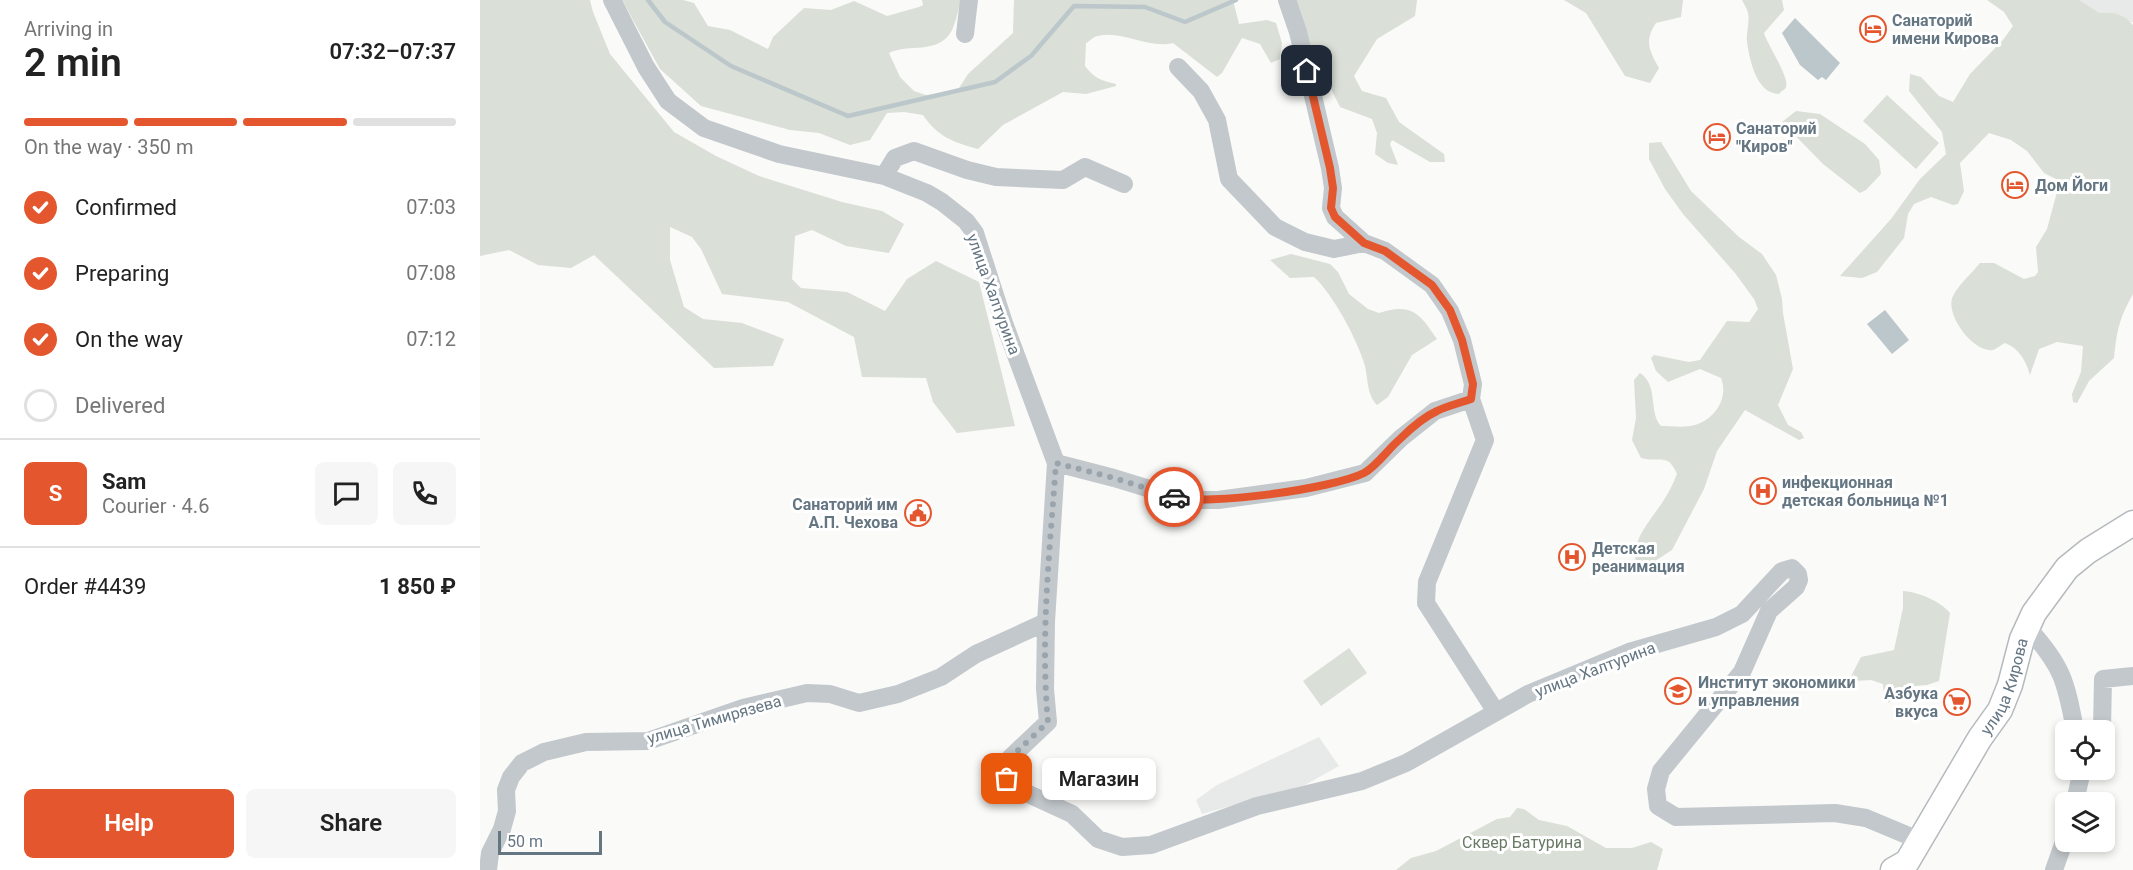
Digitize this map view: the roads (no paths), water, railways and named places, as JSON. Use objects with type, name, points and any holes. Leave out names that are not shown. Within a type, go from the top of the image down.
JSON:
[{"type":"main road","name":"улица Кирова","points":[[1893,870],[1907,862],[1974,747],[2000,710],[2010,685],[2022,639],[2034,613],[2067,567],[2133,523]]},
{"type":"street","name":"улица Халтурина","points":[[612,0],[646,67],[668,101],[704,128],[779,154],[884,176],[927,193],[942,202],[966,221],[975,233],[1004,323],[1056,463],[1046,622],[1045,689],[1048,722],[1010,758],[1007,779],[1022,791],[1072,814],[1098,839],[1122,848],[1151,845],[1257,806],[1362,781],[1406,763],[1528,694],[1629,652],[1716,627],[1742,614],[1782,571],[1792,568],[1798,574],[1797,587],[1769,611],[1742,672],[1661,771],[1656,789],[1658,806],[1676,817],[1835,813],[1866,818],[1921,841]]},
{"type":"street","points":[[965,34],[969,0]]},
{"type":"street","points":[[1287,0],[1298,32],[1330,168],[1333,188],[1331,208],[1335,217],[1364,243],[1385,251],[1432,285],[1446,306],[1462,340],[1473,384],[1471,399],[1485,440],[1427,582],[1426,603],[1496,712]]},
{"type":"street","points":[[1178,67],[1201,91],[1216,120],[1229,179],[1275,226],[1305,242],[1334,249],[1364,243]]},
{"type":"street","points":[[884,176],[895,158],[914,151],[967,170],[996,177],[1063,180],[1085,167],[1124,184]]},
{"type":"street","points":[[1056,463],[1186,500],[1218,500],[1306,488],[1365,473],[1401,438],[1435,411],[1471,399]]},
{"type":"street","name":"улица Тимирязева","points":[[488,870],[490,853],[502,829],[507,811],[506,790],[511,777],[522,764],[544,752],[586,742],[648,741],[743,708],[807,693],[830,694],[858,703],[898,694],[941,677],[976,654],[1046,622]]},
{"type":"street","points":[[2027,627],[2058,666],[2068,688],[2073,720]]},
{"type":"street","points":[[2102,720],[2103,679],[2133,676]]},
{"type":"street","points":[[2054,870],[2060,852]]},
{"type":"waterway","points":[[648,0],[665,22],[731,66],[848,116],[995,82],[1031,56],[1074,6],[1145,7],[1185,22],[1236,0]]},
{"type":"place","name":"Санаторий имени Кирова","points":[[1873,29]]},
{"type":"place","name":"Санаторий \"Киров\"","points":[[1717,137]]},
{"type":"place","name":"Дом Йоги","points":[[2015,185]]},
{"type":"place","name":"инфекционная детская больница №1","points":[[1763,491]]},
{"type":"place","name":"Санаторий им А.П. Чехова","points":[[918,513]]},
{"type":"place","name":"Детская реанимация","points":[[1572,557]]},
{"type":"place","name":"Институт экономики и управления","points":[[1678,691]]},
{"type":"place","name":"Азбука вкуса","points":[[1957,702]]},
{"type":"place","name":"Магазин","points":[[1007,779]]},
{"type":"park label","name":"Сквер Батурина","points":[[1522,842]]}]
